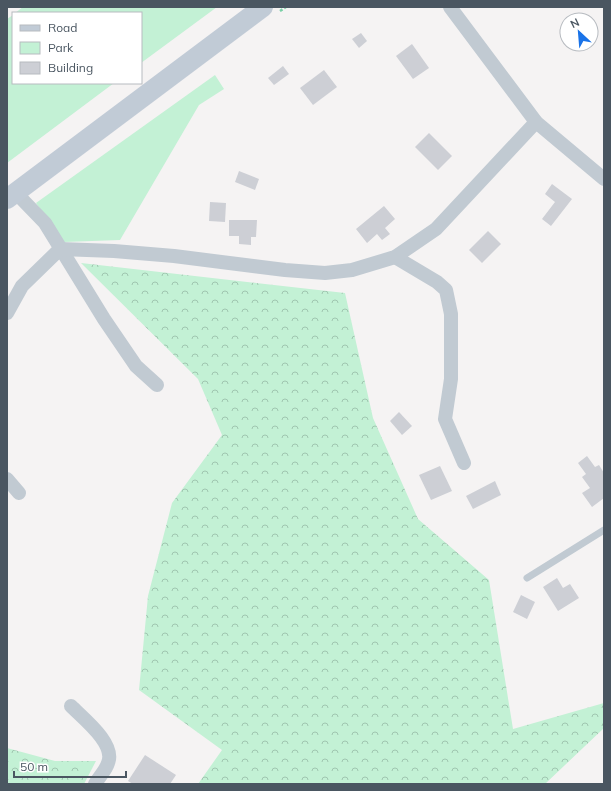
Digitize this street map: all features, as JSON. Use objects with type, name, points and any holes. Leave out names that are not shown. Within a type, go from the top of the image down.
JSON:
[{"type":"main road","points":[[11,196],[263,7]]},
{"type":"street","points":[[450,7],[536,122],[604,179]]},
{"type":"street","points":[[7,313],[22,286],[60,249],[129,252],[285,270],[325,273],[352,270],[395,257],[436,229],[536,122]]},
{"type":"street","points":[[11,196],[45,223],[121,346],[136,366],[157,385]]},
{"type":"street","points":[[395,257],[437,282],[446,290],[452,314],[451,379],[445,419],[464,463]]},
{"type":"street","points":[[7,479],[19,493]]},
{"type":"street","points":[[71,706],[106,744],[110,752],[108,763],[95,784]]},
{"type":"lane","points":[[527,578],[604,530]]},
{"type":"green space","points":[[23,7],[217,7],[142,62],[142,12],[16,12]]},
{"type":"green space","points":[[12,16],[12,84],[113,84],[7,163],[7,19]]},
{"type":"green space","points":[[215,75],[224,89],[199,105],[120,240],[64,242],[36,203]]},
{"type":"green space","points":[[81,263],[345,293],[373,418],[418,519],[489,580],[513,729],[604,703],[604,728],[545,784],[198,784],[222,750],[139,690],[148,596],[172,503],[222,435],[198,379]]},
{"type":"green space","points":[[7,748],[55,761],[96,761],[84,784],[7,784]]},
{"type":"building","points":[[361,33],[367,41],[359,48],[352,39]]},
{"type":"building","points":[[412,44],[429,68],[413,79],[396,56]]},
{"type":"building","points":[[283,66],[289,74],[274,85],[268,78]]},
{"type":"building","points":[[324,70],[337,87],[313,105],[300,88]]},
{"type":"building","points":[[429,133],[452,156],[438,170],[415,147]]},
{"type":"building","points":[[239,171],[259,179],[255,190],[235,182]]},
{"type":"building","points":[[552,184],[572,199],[551,226],[542,219],[555,202],[545,194]]},
{"type":"building","points":[[210,202],[226,203],[225,222],[209,221]]},
{"type":"building","points":[[384,206],[395,219],[385,228],[390,234],[382,240],[377,234],[367,243],[356,229]]},
{"type":"building","points":[[229,220],[257,220],[256,237],[251,237],[251,245],[239,244],[239,236],[229,236]]},
{"type":"building","points":[[488,231],[501,244],[482,263],[469,250]]},
{"type":"building","points":[[399,412],[412,426],[402,435],[390,421]]},
{"type":"building","points":[[587,456],[595,467],[599,465],[604,473],[604,498],[592,507],[582,493],[590,488],[582,477],[586,474],[578,463]]},
{"type":"building","points":[[440,466],[452,491],[431,500],[419,475]]},
{"type":"building","points":[[495,481],[501,495],[473,509],[466,496]]},
{"type":"building","points":[[557,578],[563,588],[570,584],[579,598],[558,611],[543,587]]},
{"type":"building","points":[[521,595],[535,602],[527,619],[513,612]]},
{"type":"building","points":[[145,755],[176,775],[170,784],[133,784],[128,781]]}]
